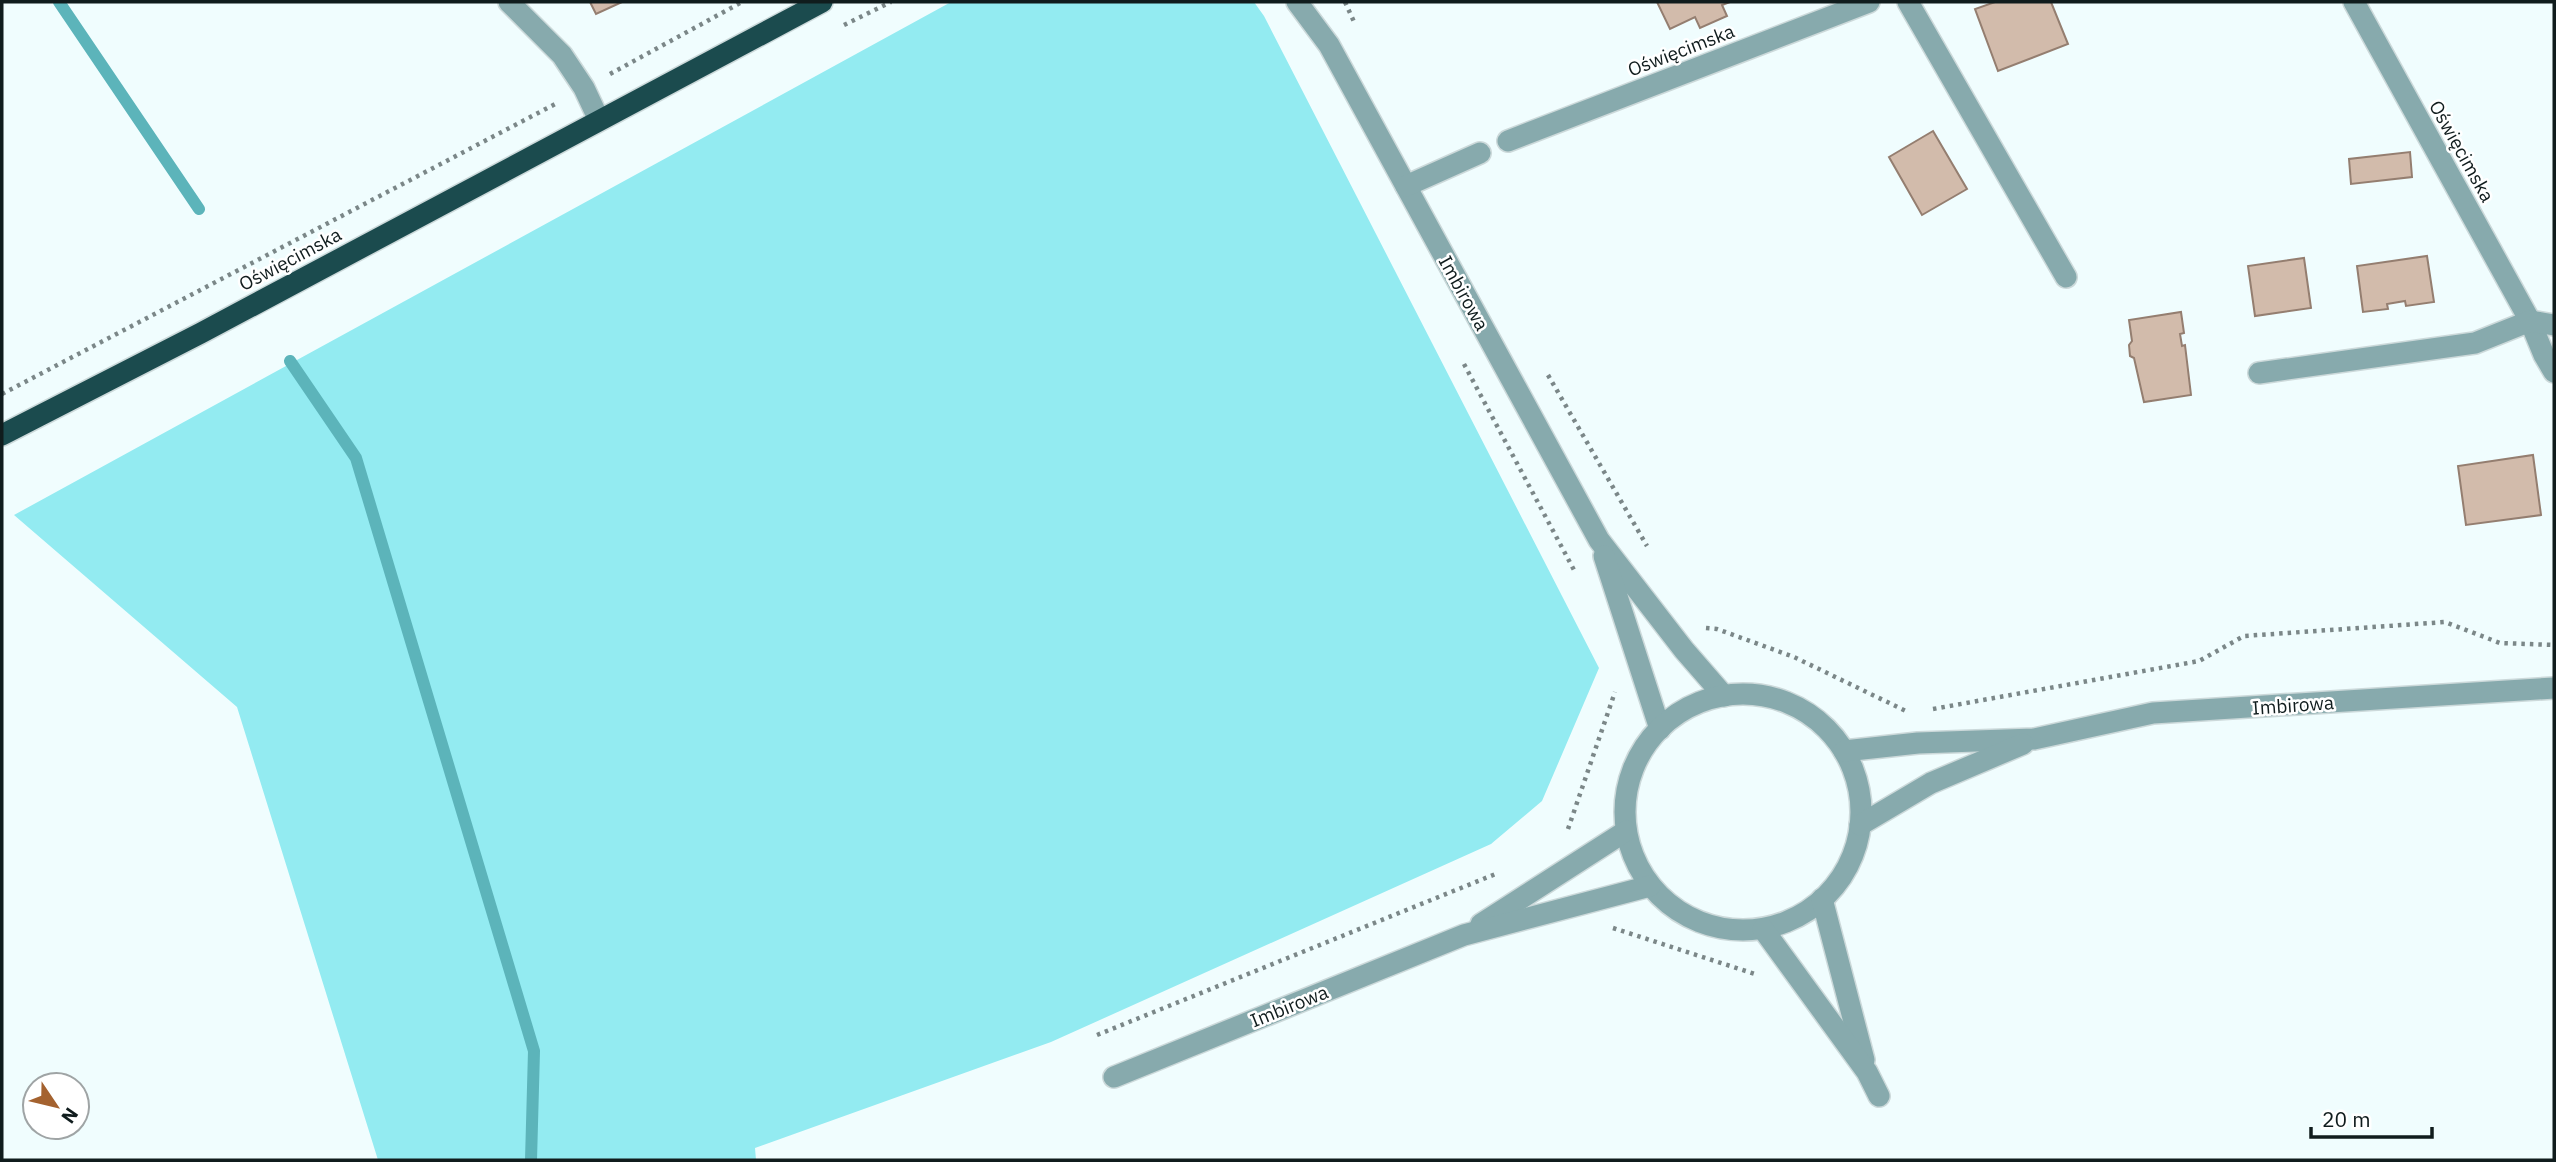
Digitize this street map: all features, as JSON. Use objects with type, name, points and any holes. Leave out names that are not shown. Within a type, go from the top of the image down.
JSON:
[{"type":"highway","name":"Oświęcimska","points":[[2,435],[201,333],[822,2]]},
{"type":"street","points":[[509,2],[562,55],[584,88],[598,120]]},
{"type":"street","name":"Imbirowa","points":[[1297,2],[1329,45],[1599,540],[1684,650],[1724,696]]},
{"type":"street","name":"Imbirowa","points":[[1315,2],[1329,45]]},
{"type":"street","name":"Oświęcimska","points":[[1508,141],[1870,2]]},
{"type":"street","points":[[1909,2],[2066,277]]},
{"type":"street","name":"Oświęcimska","points":[[2354,2],[2530,321],[2554,372]]},
{"type":"street","points":[[1406,187],[1480,153]]},
{"type":"street","points":[[2259,373],[2475,343],[2530,321],[2554,324]]},
{"type":"street","name":"Imbirowa","points":[[1599,540],[1660,729]]},
{"type":"street","name":"Imbirowa","points":[[1844,751],[1918,744],[2034,739],[2153,713],[2554,688]]},
{"type":"street","points":[[1764,695],[1788,703],[1820,723],[1844,751],[1858,787],[1860,825],[1855,849],[1844,873],[1810,910],[1787,922],[1763,929],[1737,931],[1713,927],[1689,918],[1667,904],[1650,886],[1636,864],[1626,831],[1624,813],[1627,787],[1636,762],[1650,740],[1690,706],[1724,696],[1764,695]]},
{"type":"street","name":"Imbirowa","points":[[1860,825],[1931,783],[2034,739]]},
{"type":"street","name":"Imbirowa","points":[[1464,935],[1626,831]]},
{"type":"street","name":"Imbirowa","points":[[1114,1077],[1464,935],[1650,886]]},
{"type":"street","points":[[1822,899],[1867,1073]]},
{"type":"street","points":[[1763,929],[1867,1073],[1879,1096]]},
{"type":"path","points":[[2,394],[742,2]]},
{"type":"path","points":[[1542,364],[1652,555]]},
{"type":"path","points":[[1923,710],[2199,662],[2244,636],[2445,622],[2500,643],[2554,645]]},
{"type":"path","points":[[1705,628],[1717,629],[1794,657],[1909,713]]},
{"type":"path","points":[[1563,839],[1619,680]]},
{"type":"path","points":[[1097,1035],[1507,869]]},
{"type":"path","points":[[1606,926],[1758,975]]},
{"type":"shaded area","points":[[951,2],[1254,2],[1264,16],[1599,668],[1542,801],[1491,844],[1051,1042],[755,1148],[756,1160],[378,1160],[237,707],[14,515]]},
{"type":"building","points":[[590,2],[622,2],[596,14]]},
{"type":"building","points":[[1657,2],[1730,2],[1722,5],[1727,16],[1700,28],[1695,17],[1670,29]]},
{"type":"building","points":[[1995,2],[2051,2],[2068,44],[1998,71],[1975,9]]},
{"type":"building","points":[[1933,131],[1967,189],[1922,215],[1889,157]]},
{"type":"building","points":[[2410,152],[2412,177],[2351,184],[2349,159]]},
{"type":"building","points":[[2427,256],[2434,302],[2406,306],[2405,301],[2387,304],[2388,309],[2363,312],[2357,266]]},
{"type":"building","points":[[2304,258],[2311,308],[2255,316],[2248,266]]},
{"type":"building","points":[[2181,312],[2184,333],[2180,334],[2182,346],[2185,345],[2191,395],[2144,402],[2134,358],[2130,356],[2129,345],[2132,341],[2129,320]]},
{"type":"building","points":[[2533,455],[2541,515],[2466,525],[2458,466]]},
{"type":"waterway","points":[[59,2],[199,209]]},
{"type":"waterway","points":[[290,361],[356,458],[534,1051],[531,1160]]}]
